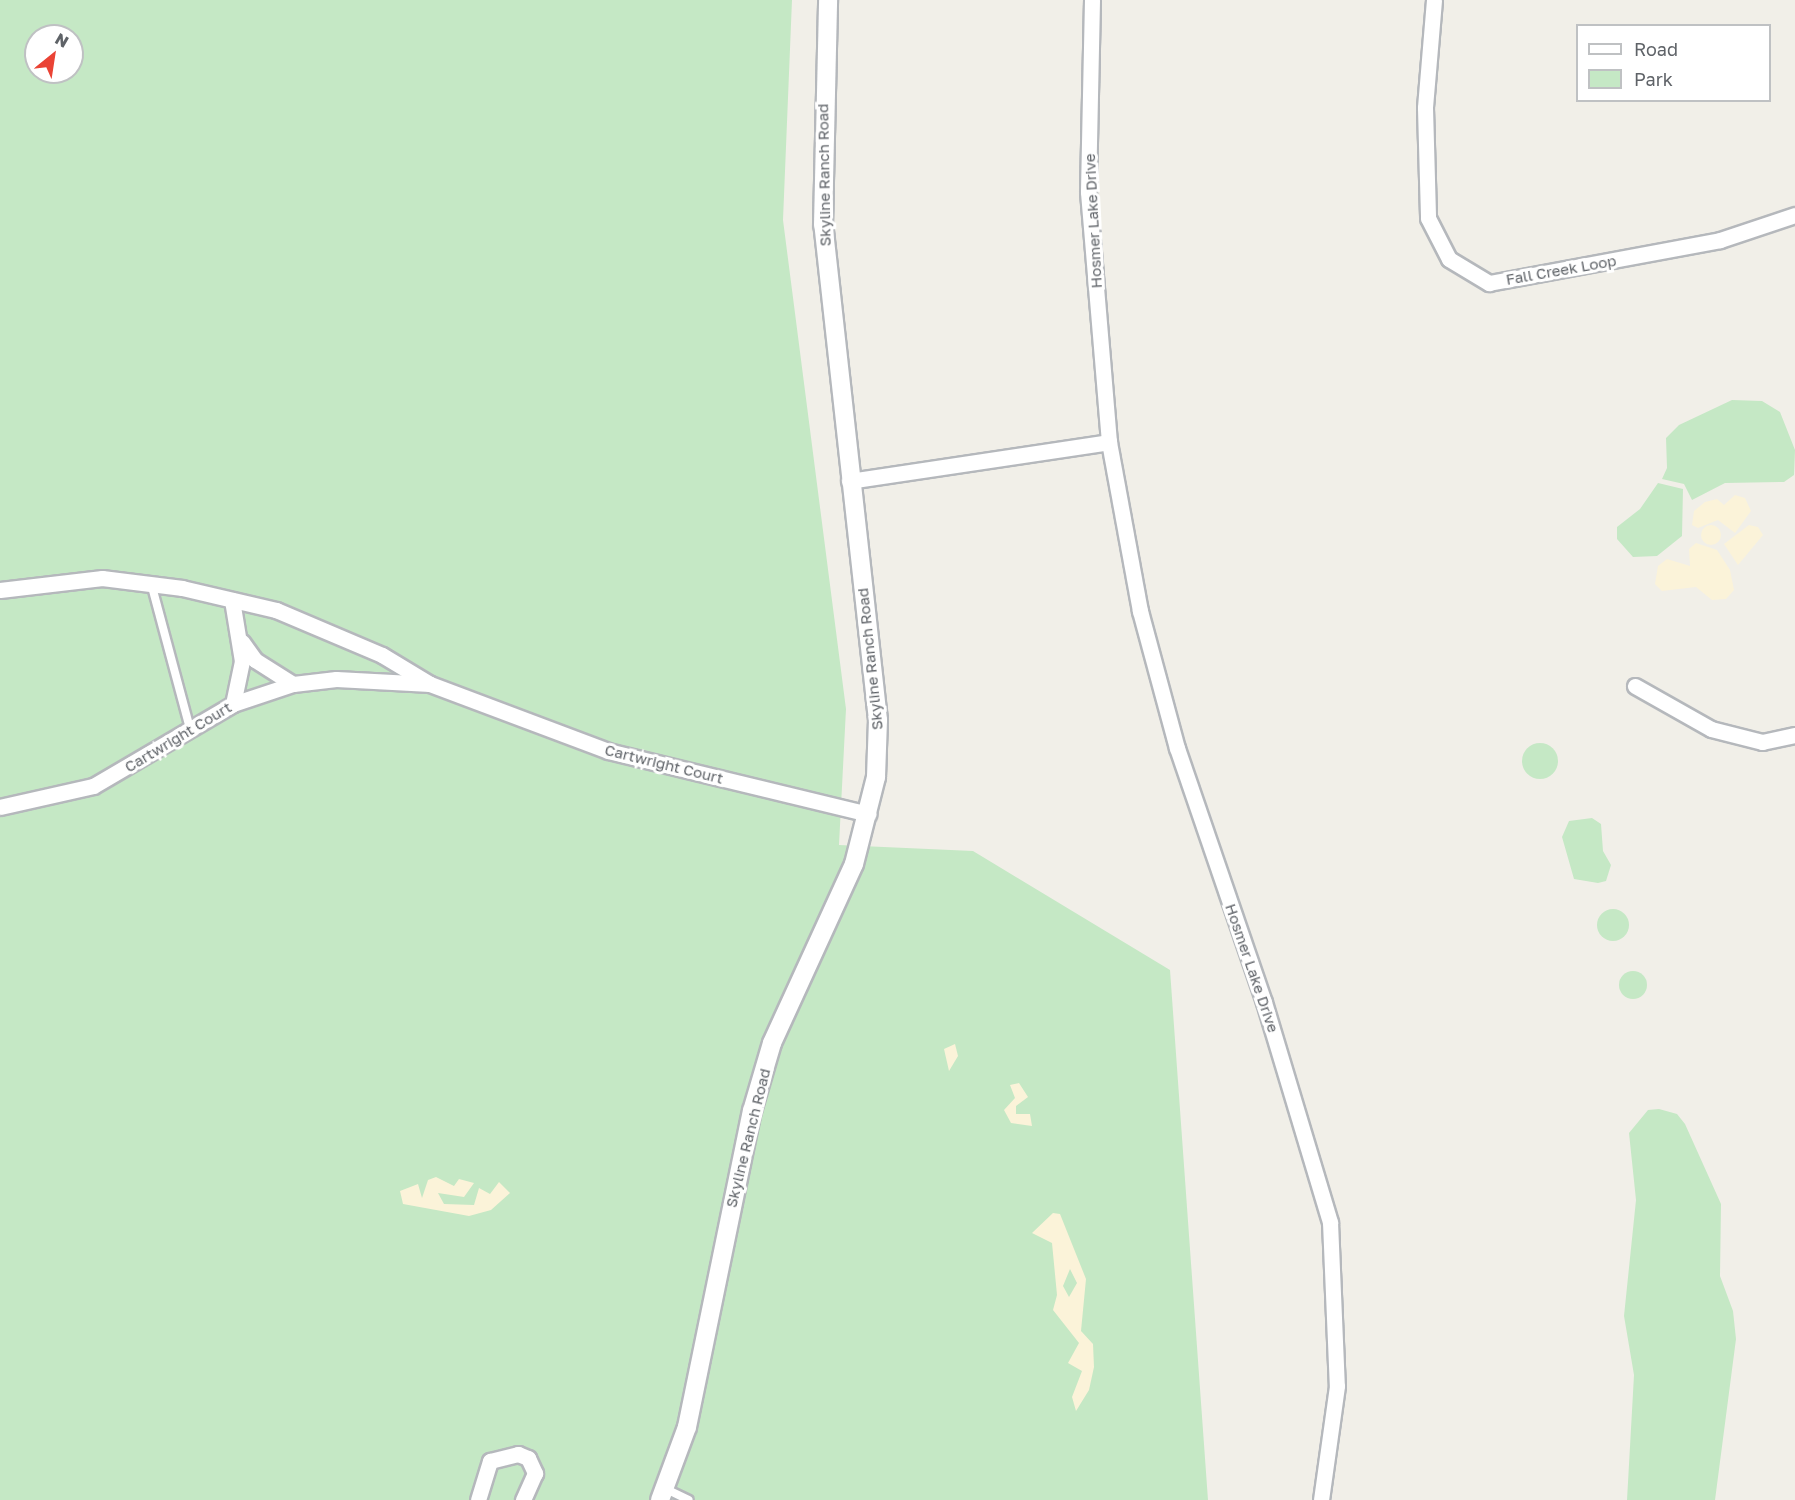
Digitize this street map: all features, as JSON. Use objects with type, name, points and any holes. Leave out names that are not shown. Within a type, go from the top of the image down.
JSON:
[{"type":"street","name":"Skyline Ranch Road","points":[[663,1495],[687,1427],[753,1111],[772,1044],[854,864],[869,814],[878,720],[849,481],[823,225],[828,0]]},
{"type":"street","name":"Hosmer Lake Drive","points":[[1092,0],[1088,192],[1109,442],[1140,611],[1177,748],[1271,1024],[1330,1222],[1336,1386],[1322,1500]]},
{"type":"street","name":"Fall Creek Loop","points":[[1434,0],[1425,108],[1428,218],[1449,260],[1489,283],[1720,240],[1795,215]]},
{"type":"street","points":[[849,481],[1109,442]]},
{"type":"street","name":"Cartwright Court","points":[[0,590],[68,579],[151,582],[232,600],[297,620],[382,656],[430,684],[608,751],[869,814]]},
{"type":"street","points":[[232,600],[242,642],[242,674],[233,704]]},
{"type":"street","points":[[242,642],[255,660],[293,684]]},
{"type":"street","name":"Cartwright Court","points":[[0,807],[93,786],[233,704],[293,684],[336,679],[430,684]]},
{"type":"street","points":[[1635,686],[1711,729],[1762,742],[1795,735]]},
{"type":"street","points":[[478,1500],[490,1461],[518,1454],[528,1458],[536,1473],[523,1500]]},
{"type":"lane","points":[[151,582],[190,729]]},
{"type":"lane","points":[[663,1495],[689,1500]]},
{"type":"green space","points":[[0,0],[792,0],[783,220],[846,709],[839,845],[973,851],[1170,970],[1208,1500],[0,1500]]},
{"type":"green space","points":[[1732,400],[1762,401],[1780,412],[1795,450],[1794,475],[1784,482],[1725,483],[1692,500],[1684,484],[1662,479],[1667,468],[1666,438],[1679,425]]},
{"type":"green space","points":[[1658,483],[1683,489],[1682,536],[1657,556],[1633,557],[1617,539],[1617,527],[1640,509]]},
{"type":"green space","points":[[1540,743],[1553,748],[1558,761],[1553,774],[1540,779],[1527,774],[1522,761],[1527,748]]},
{"type":"green space","points":[[1592,818],[1601,824],[1603,851],[1611,865],[1606,881],[1598,883],[1574,879],[1562,837],[1569,821]]},
{"type":"green space","points":[[1613,909],[1624,914],[1629,925],[1624,936],[1613,941],[1602,936],[1597,925],[1602,914]]},
{"type":"green space","points":[[1633,971],[1643,975],[1647,985],[1643,995],[1633,999],[1623,995],[1619,985],[1623,975]]},
{"type":"green space","points":[[1659,1109],[1677,1114],[1685,1124],[1721,1204],[1720,1276],[1733,1311],[1736,1339],[1715,1500],[1627,1500],[1634,1375],[1624,1316],[1636,1200],[1629,1133],[1648,1110]]},
{"type":"sand","points":[[1735,495],[1745,498],[1751,511],[1735,533],[1718,520],[1698,528],[1692,525],[1694,511],[1705,502],[1717,499],[1724,505]]},
{"type":"sand","points":[[1711,525],[1718,528],[1721,535],[1718,542],[1711,545],[1704,542],[1701,535],[1704,528]]},
{"type":"sand","points":[[1749,525],[1758,527],[1763,535],[1738,565],[1724,544]]},
{"type":"sand","points":[[1696,543],[1717,550],[1730,570],[1734,590],[1726,599],[1712,600],[1696,587],[1662,591],[1655,584],[1658,566],[1667,559],[1690,566],[1689,549]]},
{"type":"sand","points":[[955,1044],[958,1056],[949,1071],[944,1049]]},
{"type":"sand","points":[[1019,1083],[1028,1097],[1016,1106],[1016,1114],[1030,1114],[1032,1126],[1011,1123],[1004,1110],[1015,1098],[1010,1085]]},
{"type":"sand","points":[[436,1177],[454,1186],[459,1179],[474,1183],[464,1197],[438,1193],[444,1204],[474,1205],[479,1188],[490,1194],[499,1182],[510,1193],[491,1210],[469,1216],[403,1204],[400,1191],[418,1184],[422,1198],[428,1180]]},
{"type":"sand","points":[[1053,1213],[1060,1214],[1086,1279],[1081,1331],[1093,1344],[1094,1367],[1089,1390],[1076,1411],[1072,1397],[1082,1371],[1068,1363],[1079,1343],[1053,1310],[1057,1295],[1052,1243],[1032,1233]],"holes":[[[1070,1269],[1077,1283],[1069,1297],[1063,1286]]]}]
